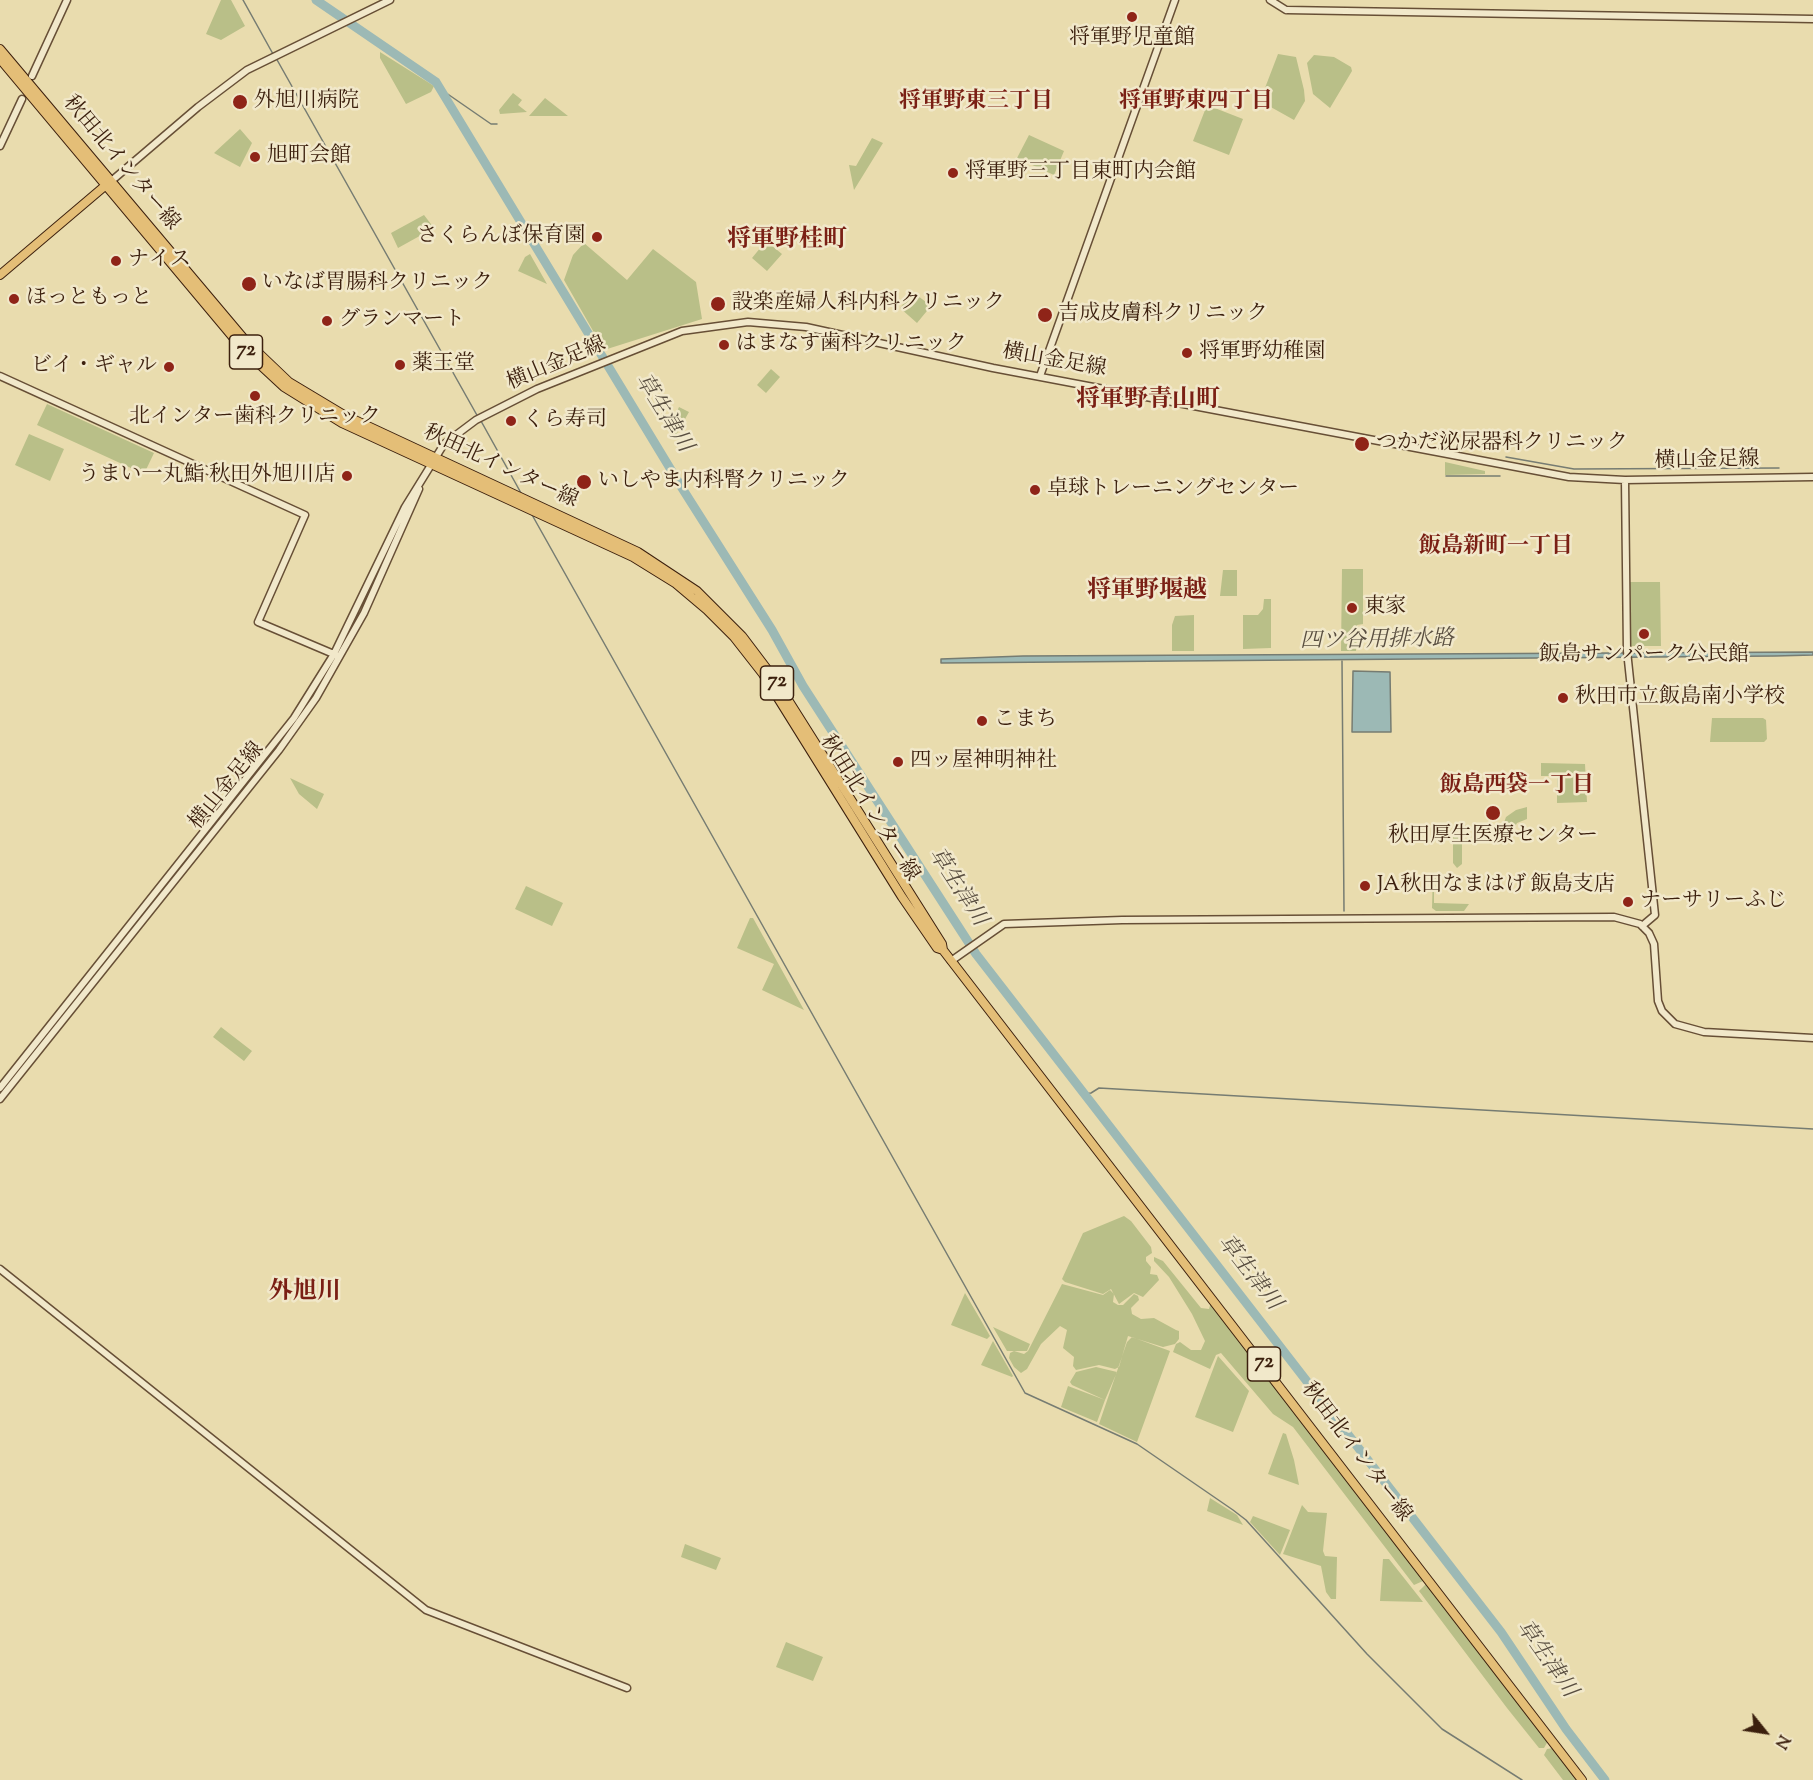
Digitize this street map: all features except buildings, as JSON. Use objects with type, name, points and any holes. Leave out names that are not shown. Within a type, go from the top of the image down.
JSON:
[{"type":"main road","name":"秋田北インター線","points":[[0,49],[242,348],[278,382],[333,418],[519,496],[528,506]]},
{"type":"main road","name":"秋田北インター線","points":[[0,59],[109,183]]},
{"type":"main road","points":[[0,275],[109,183]]},
{"type":"main road","name":"秋田北インター線","points":[[432,460],[651,567],[685,591],[726,629],[763,674],[902,897],[937,948],[943,950],[1188,1266],[1582,1780]]},
{"type":"street","points":[[32,76],[67,0]]},
{"type":"street","points":[[109,183],[219,90],[247,70],[390,0]]},
{"type":"street","points":[[1040,376],[1175,0]]},
{"type":"street","points":[[1270,0],[1286,10],[1813,19]]},
{"type":"street","points":[[0,145],[22,99]]},
{"type":"street","name":"横山金足線","points":[[0,1099],[279,750],[316,698],[405,507],[444,444],[479,418],[555,381],[682,331],[748,322],[780,323],[1040,376],[1545,473],[1625,480],[1813,477]]},
{"type":"street","points":[[0,376],[305,515],[258,622],[337,656]]},
{"type":"street","points":[[1625,480],[1627,655],[1655,915],[1642,926]]},
{"type":"street","name":"横山金足線","points":[[0,1088],[274,746],[337,656]]},
{"type":"street","points":[[951,962],[1004,924],[1122,920],[1614,917],[1627,919],[1642,926],[1654,944],[1658,1001],[1662,1011],[1675,1024],[1704,1032],[1813,1038]]},
{"type":"street","points":[[0,1269],[426,1610],[627,1688]]},
{"type":"green space","points":[[221,0],[231,0],[245,26],[221,40],[206,34]]},
{"type":"green space","points":[[380,52],[434,86],[431,92],[406,104],[380,58]]},
{"type":"green space","points":[[1278,54],[1296,57],[1304,90],[1305,101],[1294,120],[1260,101]]},
{"type":"green space","points":[[1314,55],[1334,57],[1351,67],[1352,71],[1330,108],[1313,94],[1307,63]]},
{"type":"green space","points":[[513,93],[522,100],[518,105],[527,112],[500,114],[499,110]]},
{"type":"green space","points":[[545,98],[568,116],[529,116]]},
{"type":"green space","points":[[1207,105],[1243,119],[1229,155],[1193,141]]},
{"type":"green space","points":[[240,129],[252,143],[240,167],[214,153]]},
{"type":"green space","points":[[1029,135],[1064,151],[1054,175],[1017,158]]},
{"type":"green space","points":[[872,138],[883,143],[854,190],[849,165],[856,166]]},
{"type":"green space","points":[[424,215],[434,228],[398,248],[391,233]]},
{"type":"green space","points":[[766,241],[782,254],[767,271],[752,258]]},
{"type":"green space","points":[[584,243],[627,280],[653,249],[696,282],[702,319],[604,350],[564,280],[573,255]]},
{"type":"green space","points":[[530,254],[547,284],[518,271],[525,257]]},
{"type":"green space","points":[[913,292],[931,306],[917,323],[900,308]]},
{"type":"green space","points":[[771,369],[780,377],[766,393],[757,385]]},
{"type":"green space","points":[[47,404],[154,453],[144,474],[37,425]]},
{"type":"green space","points":[[679,407],[689,412],[676,435],[668,431]]},
{"type":"green space","points":[[29,434],[64,449],[50,481],[15,465]]},
{"type":"green space","points":[[1445,462],[1485,471],[1485,474],[1445,475]]},
{"type":"green space","points":[[1342,569],[1363,569],[1363,624],[1357,625],[1356,651],[1341,651]]},
{"type":"green space","points":[[1223,570],[1237,570],[1237,596],[1220,596]]},
{"type":"green space","points":[[1629,582],[1660,582],[1661,646],[1629,646]]},
{"type":"green space","points":[[1264,599],[1271,599],[1271,648],[1243,649],[1243,615],[1258,615],[1263,609]]},
{"type":"green space","points":[[1194,615],[1194,651],[1172,651],[1172,625],[1175,616]]},
{"type":"green space","points":[[1712,718],[1763,718],[1766,720],[1767,739],[1764,742],[1710,742]]},
{"type":"green space","points":[[1541,763],[1585,764],[1587,802],[1557,803],[1557,776],[1541,776]]},
{"type":"green space","points":[[290,778],[324,794],[317,809],[299,794]]},
{"type":"green space","points":[[1527,807],[1527,819],[1517,823],[1510,836],[1499,837],[1506,817],[1516,810]]},
{"type":"green space","points":[[1457,834],[1462,837],[1462,864],[1457,868],[1453,863],[1453,837]]},
{"type":"green space","points":[[1433,872],[1436,880],[1434,880],[1434,903],[1469,904],[1464,911],[1436,911],[1432,908]]},
{"type":"green space","points":[[526,886],[563,903],[552,926],[515,909]]},
{"type":"green space","points":[[750,918],[753,918],[804,1010],[762,990],[774,964],[737,948]]},
{"type":"green space","points":[[221,1027],[252,1051],[244,1061],[213,1037]]},
{"type":"green space","points":[[1124,1216],[1131,1221],[1151,1247],[1152,1253],[1146,1257],[1146,1261],[1151,1267],[1150,1274],[1157,1275],[1159,1280],[1143,1297],[1134,1293],[1119,1304],[1111,1289],[1103,1294],[1065,1282],[1062,1279],[1083,1233]]},
{"type":"green space","points":[[1154,1257],[1163,1261],[1201,1308],[1209,1309],[1211,1302],[1424,1579],[1423,1581],[1414,1585],[1293,1427],[1273,1414],[1221,1353],[1216,1355],[1210,1369],[1173,1352],[1176,1344],[1180,1342],[1191,1350],[1201,1350],[1205,1341],[1192,1314],[1169,1277],[1154,1261]]},
{"type":"green space","points":[[1062,1284],[1103,1295],[1110,1290],[1114,1294],[1113,1302],[1118,1305],[1123,1305],[1134,1294],[1139,1300],[1131,1308],[1132,1314],[1141,1319],[1154,1318],[1179,1331],[1179,1339],[1175,1344],[1163,1347],[1128,1336],[1119,1367],[1115,1369],[1099,1365],[1076,1370],[1073,1366],[1074,1357],[1063,1348],[1067,1330],[1060,1326],[1041,1344],[1027,1369],[1021,1373],[1009,1358],[1010,1353],[1014,1351],[1024,1354],[1028,1351]]},
{"type":"green space","points":[[965,1293],[990,1336],[987,1339],[951,1325]]},
{"type":"green space","points":[[993,1327],[1030,1344],[1027,1351],[1007,1351]]},
{"type":"green space","points":[[1132,1337],[1170,1351],[1137,1442],[1099,1424],[1127,1342]]},
{"type":"green space","points":[[993,1341],[1013,1376],[1012,1377],[981,1365]]},
{"type":"green space","points":[[1218,1356],[1249,1391],[1233,1432],[1195,1417]]},
{"type":"green space","points":[[1096,1367],[1117,1372],[1105,1400],[1070,1382],[1076,1372]]},
{"type":"green space","points":[[1068,1386],[1105,1400],[1097,1422],[1061,1407]]},
{"type":"green space","points":[[1283,1433],[1286,1434],[1294,1460],[1299,1485],[1268,1474]]},
{"type":"green space","points":[[1210,1498],[1237,1515],[1243,1525],[1207,1511]]},
{"type":"green space","points":[[1302,1505],[1308,1512],[1327,1513],[1323,1551],[1325,1556],[1337,1557],[1336,1599],[1331,1599],[1326,1592],[1321,1566],[1283,1554]]},
{"type":"green space","points":[[1253,1516],[1290,1530],[1280,1555],[1250,1522]]},
{"type":"green space","points":[[685,1544],[721,1558],[716,1570],[681,1557]]},
{"type":"green space","points":[[1383,1559],[1389,1559],[1423,1602],[1380,1601]]},
{"type":"green space","points":[[1427,1583],[1548,1741],[1544,1748],[1539,1748],[1507,1708],[1419,1591]]},
{"type":"green space","points":[[786,1642],[823,1657],[813,1681],[776,1667]]},
{"type":"green space","points":[[1553,1748],[1578,1780],[1563,1780],[1544,1755],[1547,1749]]},
{"type":"water","name":"四ツ谷用排水路","points":[[1813,652],[1813,655],[1775,656],[941,663],[941,659],[1023,656]]},
{"type":"water","points":[[1353,671],[1390,672],[1391,732],[1352,732]]},
{"type":"waterway","points":[[243,0],[273,54]]},
{"type":"waterway","name":"草生津川","points":[[316,0],[436,82],[682,488],[772,630],[803,686],[976,954],[1501,1632],[1566,1729],[1605,1780]]},
{"type":"waterway","points":[[276,58],[478,417]]},
{"type":"waterway","points":[[439,88],[491,124],[497,124]]},
{"type":"waterway","points":[[481,421],[521,493]]},
{"type":"waterway","points":[[1506,457],[1574,469],[1779,468]]},
{"type":"waterway","points":[[1446,476],[1500,476]]},
{"type":"waterway","points":[[531,513],[1025,1393],[1137,1444],[1246,1520],[1367,1654],[1442,1729],[1522,1780]]},
{"type":"waterway","points":[[1342,661],[1344,911]]},
{"type":"waterway","points":[[1083,1094],[1091,1093],[1099,1088],[1813,1129]]},
{"type":"place","name":"将軍野児童館","points":[[1132,17]]},
{"type":"place","name":"外旭川病院","points":[[240,102]]},
{"type":"place","name":"旭町会館","points":[[255,157]]},
{"type":"place","name":"将軍野三丁目東町内会館","points":[[953,173]]},
{"type":"place","name":"さくらんぼ保育園","points":[[597,237]]},
{"type":"place","name":"ナイス","points":[[116,261]]},
{"type":"place","name":"いなば胃腸科クリニック","points":[[249,284]]},
{"type":"place","name":"ほっともっと","points":[[14,299]]},
{"type":"place","name":"設楽産婦人科内科クリニック","points":[[718,304]]},
{"type":"place","name":"吉成皮膚科クリニック","points":[[1045,315]]},
{"type":"place","name":"グランマート","points":[[327,321]]},
{"type":"place","name":"はまなす歯科クリニック","points":[[724,345]]},
{"type":"place","name":"将軍野幼稚園","points":[[1187,353]]},
{"type":"place","name":"薬王堂","points":[[400,365]]},
{"type":"place","name":"ビイ・ギャル","points":[[169,367]]},
{"type":"place","name":"北インター歯科クリニック","points":[[255,396]]},
{"type":"place","name":"くら寿司","points":[[511,421]]},
{"type":"place","name":"つかだ泌尿器科クリニック","points":[[1362,444]]},
{"type":"place","name":"うまい一丸鮨 秋田外旭川店","points":[[347,476]]},
{"type":"place","name":"いしやま内科腎クリニック","points":[[584,482]]},
{"type":"place","name":"卓球トレーニングセンター","points":[[1035,490]]},
{"type":"place","name":"東家","points":[[1352,608]]},
{"type":"place","name":"飯島サンパーク公民館","points":[[1644,634]]},
{"type":"place","name":"秋田市立飯島南小学校","points":[[1563,698]]},
{"type":"place","name":"こまち","points":[[982,721]]},
{"type":"place","name":"四ッ屋神明神社","points":[[898,762]]},
{"type":"place","name":"秋田厚生医療センター","points":[[1493,813]]},
{"type":"place","name":"JA秋田なまはげ 飯島支店","points":[[1365,886]]},
{"type":"place","name":"ナーサリーふじ","points":[[1628,902]]},
{"type":"district","name":"将軍野東三丁目","points":[[976,103]]},
{"type":"district","name":"将軍野東四丁目","points":[[1196,103]]},
{"type":"district","name":"将軍野桂町","points":[[787,242]]},
{"type":"district","name":"将軍野青山町","points":[[1148,402]]},
{"type":"district","name":"飯島新町一丁目","points":[[1496,548]]},
{"type":"district","name":"将軍野堰越","points":[[1147,593]]},
{"type":"district","name":"飯島西袋一丁目","points":[[1517,787]]},
{"type":"district","name":"外旭川","points":[[305,1294]]}]
